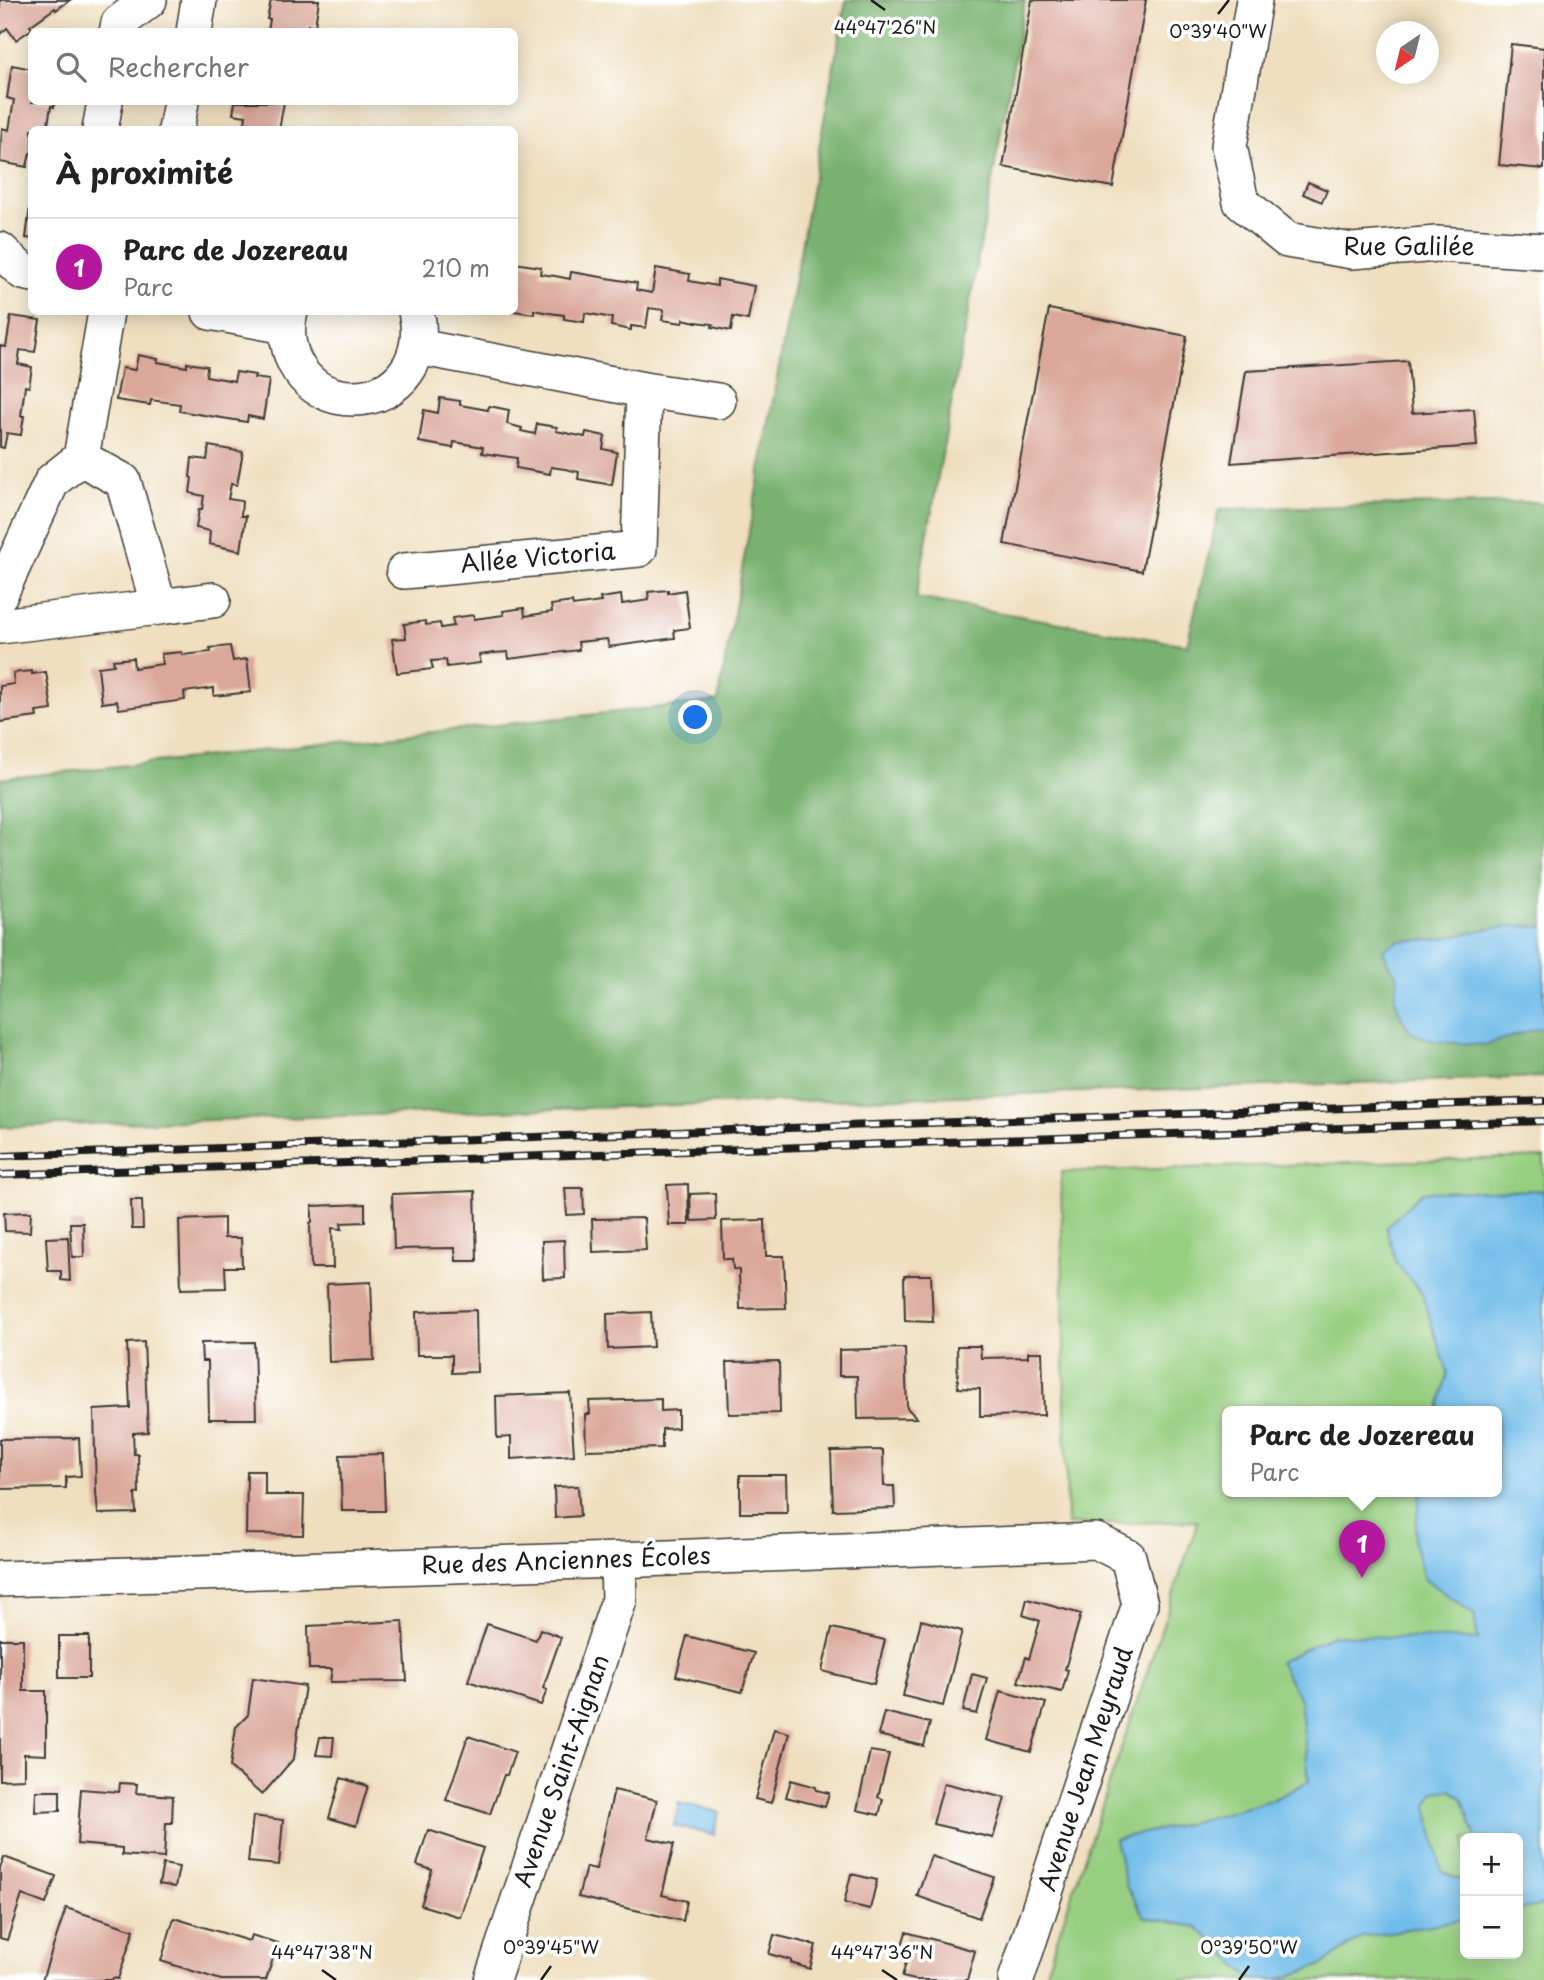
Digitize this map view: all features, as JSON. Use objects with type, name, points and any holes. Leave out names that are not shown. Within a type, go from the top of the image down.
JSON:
[{"type":"street","points":[[118,28],[119,23],[149,0]]},
{"type":"street","points":[[195,28],[199,0]]},
{"type":"street","name":"Rue Galilée","points":[[1254,0],[1229,146],[1241,202],[1287,240],[1352,251],[1437,244],[1544,251]]},
{"type":"street","points":[[101,126],[104,105]]},
{"type":"street","points":[[177,126],[180,105]]},
{"type":"street","points":[[0,250],[23,272],[28,273]]},
{"type":"street","points":[[0,594],[52,481],[81,458],[105,315]]},
{"type":"street","points":[[243,315],[288,319],[289,348],[298,369],[313,384],[332,395],[354,398],[376,394],[395,384],[410,368],[418,347],[420,326],[417,315]]},
{"type":"street","points":[[418,347],[644,390],[718,401]]},
{"type":"street","name":"Allée Victoria","points":[[404,570],[639,550],[644,390]]},
{"type":"street","points":[[81,458],[123,481],[159,607]]},
{"type":"street","points":[[0,626],[213,600]]},
{"type":"street","name":"Rue des Anciennes Écoles","points":[[0,1579],[1097,1541],[1128,1557]]},
{"type":"street","name":"Avenue Jean Meyraud","points":[[1016,1980],[1140,1604],[1128,1557]]},
{"type":"street","name":"Avenue Saint-Aignan","points":[[492,1980],[619,1600],[618,1559]]},
{"type":"green space","points":[[846,0],[1025,0],[916,598],[1187,645],[1219,509],[1535,502],[1544,505],[1544,1077],[0,1127],[0,779],[718,701]]},
{"type":"green space","points":[[1544,1157],[1544,1980],[1043,1980],[1198,1521],[1067,1525],[1061,1172]]},
{"type":"water","points":[[1514,926],[1544,927],[1544,1028],[1486,1045],[1434,1041],[1412,1033],[1401,1017],[1395,998],[1398,977],[1388,963],[1383,949],[1398,941],[1441,939]]},
{"type":"water","points":[[1544,1190],[1544,1905],[1523,1909],[1523,1833],[1474,1833],[1462,1798],[1451,1790],[1434,1792],[1427,1806],[1442,1872],[1460,1879],[1460,1920],[1362,1937],[1320,1966],[1278,1980],[1253,1980],[1197,1927],[1145,1917],[1126,1886],[1115,1839],[1186,1824],[1272,1800],[1309,1781],[1300,1699],[1279,1662],[1332,1635],[1478,1640],[1474,1614],[1424,1579],[1414,1542],[1419,1497],[1502,1497],[1502,1406],[1440,1406],[1448,1373],[1421,1292],[1396,1263],[1386,1227],[1422,1192]]},
{"type":"water","points":[[679,1803],[719,1812],[714,1835],[674,1826]]},
{"type":"building","points":[[0,0],[70,0],[30,26],[28,32],[16,40],[7,28],[0,34]]},
{"type":"building","points":[[271,0],[319,0],[315,26],[269,28],[270,19],[267,19]]},
{"type":"building","points":[[1032,0],[1146,0],[1113,187],[1003,167]]},
{"type":"building","points":[[1511,44],[1544,48],[1544,169],[1499,165]]},
{"type":"building","points":[[12,65],[28,68],[28,105],[54,105],[51,106],[48,126],[28,126],[27,167],[0,162],[2,128],[9,130],[14,100],[7,98]]},
{"type":"building","points":[[234,105],[283,105],[280,126],[244,126],[246,116],[233,114]]},
{"type":"building","points":[[1308,182],[1327,190],[1322,202],[1303,194]]},
{"type":"building","points":[[518,264],[541,267],[540,274],[570,279],[571,272],[637,283],[636,290],[652,293],[656,268],[690,274],[689,281],[717,286],[717,279],[754,286],[748,320],[733,317],[731,331],[712,327],[713,324],[683,319],[683,323],[662,320],[664,310],[649,308],[646,328],[631,326],[631,330],[611,326],[612,318],[585,313],[584,322],[564,319],[564,315],[534,310],[534,314],[518,312]]},
{"type":"building","points":[[1049,309],[1187,336],[1142,571],[1004,544]]},
{"type":"building","points":[[11,316],[40,320],[35,352],[20,350],[18,364],[32,367],[29,387],[25,386],[21,435],[7,433],[4,448],[0,447],[0,346],[6,347]]},
{"type":"building","points":[[138,355],[158,359],[157,362],[187,367],[187,363],[207,366],[206,376],[234,381],[236,372],[269,380],[263,419],[248,416],[247,422],[179,411],[180,404],[151,400],[150,405],[116,400],[122,368],[135,370]]},
{"type":"building","points":[[1408,361],[1412,413],[1474,409],[1477,446],[1231,463],[1246,371]]},
{"type":"building","points":[[440,398],[488,410],[489,406],[509,410],[507,424],[522,428],[521,431],[535,434],[537,424],[557,427],[556,431],[585,437],[586,432],[605,436],[603,449],[617,452],[612,485],[578,479],[579,472],[565,469],[551,467],[550,474],[516,468],[517,458],[482,453],[483,447],[454,442],[453,448],[419,442],[424,410],[438,413]]},
{"type":"building","points":[[209,446],[243,452],[237,485],[231,484],[228,499],[242,501],[241,516],[246,516],[241,551],[209,544],[210,531],[196,528],[204,496],[190,493],[192,458],[207,460]]},
{"type":"building","points":[[668,590],[668,593],[685,590],[690,628],[674,630],[675,638],[609,647],[607,639],[578,642],[579,650],[509,659],[508,652],[494,653],[479,655],[481,663],[447,667],[446,660],[431,661],[433,669],[397,673],[392,639],[406,638],[404,624],[425,621],[426,625],[440,623],[441,628],[454,626],[452,618],[474,615],[474,619],[504,615],[503,611],[524,608],[525,616],[552,612],[551,605],[572,602],[573,606],[601,602],[600,598],[621,595],[622,604],[649,600],[648,592]]},
{"type":"building","points":[[230,646],[233,661],[247,659],[251,692],[214,696],[214,688],[184,692],[185,700],[119,709],[117,701],[102,703],[98,667],[114,665],[113,660],[133,658],[134,668],[163,664],[161,654],[211,652],[210,648]]},
{"type":"building","points":[[32,671],[32,674],[46,672],[52,710],[36,712],[37,717],[0,722],[0,686],[14,684],[13,673]]},
{"type":"building","points":[[688,1184],[689,1225],[669,1225],[667,1185]]},
{"type":"building","points":[[565,1188],[583,1188],[584,1214],[567,1215]]},
{"type":"building","points":[[475,1191],[477,1261],[456,1261],[455,1248],[394,1249],[392,1194]]},
{"type":"building","points":[[715,1193],[716,1220],[691,1221],[690,1194]]},
{"type":"building","points":[[131,1200],[142,1200],[143,1229],[132,1229]]},
{"type":"building","points":[[365,1204],[365,1222],[341,1223],[342,1229],[332,1228],[333,1268],[311,1268],[312,1206]]},
{"type":"building","points":[[31,1212],[30,1232],[5,1231],[4,1213]]},
{"type":"building","points":[[224,1218],[224,1238],[241,1238],[242,1267],[225,1267],[226,1288],[181,1289],[179,1220]]},
{"type":"building","points":[[644,1218],[646,1250],[593,1252],[592,1219]]},
{"type":"building","points":[[765,1220],[766,1256],[784,1256],[786,1308],[740,1309],[739,1270],[733,1269],[732,1259],[723,1259],[722,1221]]},
{"type":"building","points":[[70,1223],[83,1223],[84,1257],[72,1257]]},
{"type":"building","points":[[68,1237],[70,1281],[61,1280],[61,1271],[48,1271],[46,1238]]},
{"type":"building","points":[[564,1240],[565,1278],[543,1279],[542,1241]]},
{"type":"building","points":[[931,1275],[933,1322],[905,1321],[904,1276]]},
{"type":"building","points":[[371,1282],[374,1360],[329,1362],[327,1284]]},
{"type":"building","points":[[476,1310],[477,1372],[452,1373],[452,1355],[417,1355],[416,1312]]},
{"type":"building","points":[[651,1312],[653,1347],[608,1349],[607,1314]]},
{"type":"building","points":[[144,1342],[148,1432],[133,1433],[134,1454],[138,1454],[139,1493],[135,1494],[136,1513],[98,1514],[94,1410],[130,1408],[127,1343]]},
{"type":"building","points":[[254,1342],[256,1419],[209,1419],[208,1361],[202,1361],[201,1343]]},
{"type":"building","points":[[957,1346],[980,1346],[981,1358],[1028,1357],[1028,1352],[1042,1352],[1044,1415],[980,1416],[980,1389],[958,1388]]},
{"type":"building","points":[[905,1348],[907,1408],[917,1418],[858,1419],[857,1376],[839,1376],[839,1350]]},
{"type":"building","points":[[779,1361],[780,1413],[729,1414],[727,1362]]},
{"type":"building","points":[[570,1393],[574,1455],[511,1459],[511,1437],[497,1438],[496,1396]]},
{"type":"building","points":[[661,1399],[661,1411],[678,1410],[678,1428],[662,1429],[662,1448],[586,1450],[585,1414],[590,1414],[589,1401]]},
{"type":"building","points":[[79,1438],[81,1476],[66,1477],[66,1488],[0,1489],[0,1439]]},
{"type":"building","points":[[883,1450],[884,1486],[894,1486],[895,1508],[833,1510],[831,1451]]},
{"type":"building","points":[[383,1454],[385,1511],[342,1511],[340,1455]]},
{"type":"building","points":[[247,1471],[265,1471],[265,1495],[304,1495],[303,1535],[246,1534]]},
{"type":"building","points":[[740,1475],[786,1475],[787,1513],[740,1513]]},
{"type":"building","points":[[578,1486],[580,1516],[555,1518],[554,1487]]},
{"type":"building","points":[[1027,1599],[1081,1614],[1065,1669],[1068,1670],[1062,1692],[1018,1682],[1026,1657],[1029,1659],[1040,1621],[1023,1615]]},
{"type":"building","points":[[921,1620],[962,1631],[943,1706],[903,1696]]},
{"type":"building","points":[[403,1621],[407,1681],[330,1682],[332,1669],[309,1669],[308,1626]]},
{"type":"building","points":[[487,1624],[536,1640],[540,1629],[561,1637],[543,1688],[547,1690],[541,1705],[468,1681]]},
{"type":"building","points":[[832,1628],[885,1640],[874,1684],[822,1671]]},
{"type":"building","points":[[59,1636],[89,1636],[89,1678],[59,1678]]},
{"type":"building","points":[[687,1636],[754,1653],[742,1692],[676,1676]]},
{"type":"building","points":[[0,1639],[23,1639],[23,1691],[46,1691],[46,1755],[24,1754],[24,1779],[0,1780]]},
{"type":"building","points":[[972,1674],[987,1678],[977,1714],[963,1711]]},
{"type":"building","points":[[253,1678],[305,1686],[294,1758],[262,1795],[230,1767],[236,1727],[248,1715]]},
{"type":"building","points":[[1000,1691],[1046,1703],[1031,1752],[986,1740]]},
{"type":"building","points":[[884,1712],[930,1723],[924,1746],[878,1735]]},
{"type":"building","points":[[774,1729],[789,1733],[771,1803],[755,1799]]},
{"type":"building","points":[[468,1736],[515,1752],[490,1814],[446,1800]]},
{"type":"building","points":[[320,1737],[334,1737],[332,1756],[316,1755]]},
{"type":"building","points":[[870,1751],[889,1754],[878,1797],[883,1799],[879,1815],[857,1810]]},
{"type":"building","points":[[341,1778],[368,1786],[356,1826],[329,1818]]},
{"type":"building","points":[[791,1780],[829,1793],[825,1807],[786,1797]]},
{"type":"building","points":[[120,1783],[137,1784],[136,1793],[173,1796],[172,1823],[166,1823],[164,1858],[122,1855],[122,1848],[77,1844],[81,1789],[119,1792]]},
{"type":"building","points":[[944,1783],[1005,1798],[993,1838],[933,1824]]},
{"type":"building","points":[[614,1790],[657,1800],[648,1838],[674,1844],[662,1895],[687,1901],[683,1921],[578,1897],[586,1867],[596,1869]]},
{"type":"building","points":[[36,1791],[60,1791],[60,1811],[35,1812]]},
{"type":"building","points":[[253,1816],[283,1820],[279,1865],[248,1862]]},
{"type":"building","points":[[428,1830],[483,1848],[460,1917],[421,1905],[432,1870],[417,1865]]},
{"type":"building","points":[[931,1856],[994,1877],[979,1918],[917,1896]]},
{"type":"building","points":[[4,1857],[56,1876],[46,1904],[22,1895],[7,1940],[0,1938],[0,1868]]},
{"type":"building","points":[[163,1864],[179,1867],[175,1887],[159,1884]]},
{"type":"building","points":[[851,1874],[877,1880],[870,1909],[844,1903]]},
{"type":"building","points":[[66,1908],[134,1930],[118,1979],[42,1980]]},
{"type":"building","points":[[174,1918],[249,1941],[251,1935],[278,1943],[266,1980],[221,1980],[161,1961]]},
{"type":"building","points":[[906,1932],[975,1951],[967,1980],[915,1980],[902,1977],[908,1955],[900,1952]]},
{"type":"building","points":[[774,1935],[816,1945],[810,1969],[769,1954]]},
{"type":"railway","points":[[0,1156],[1544,1101]]},
{"type":"railway","points":[[0,1175],[1544,1121]]},
{"type":"place","name":"Parc de Jozereau","points":[[1362,1578]]}]
